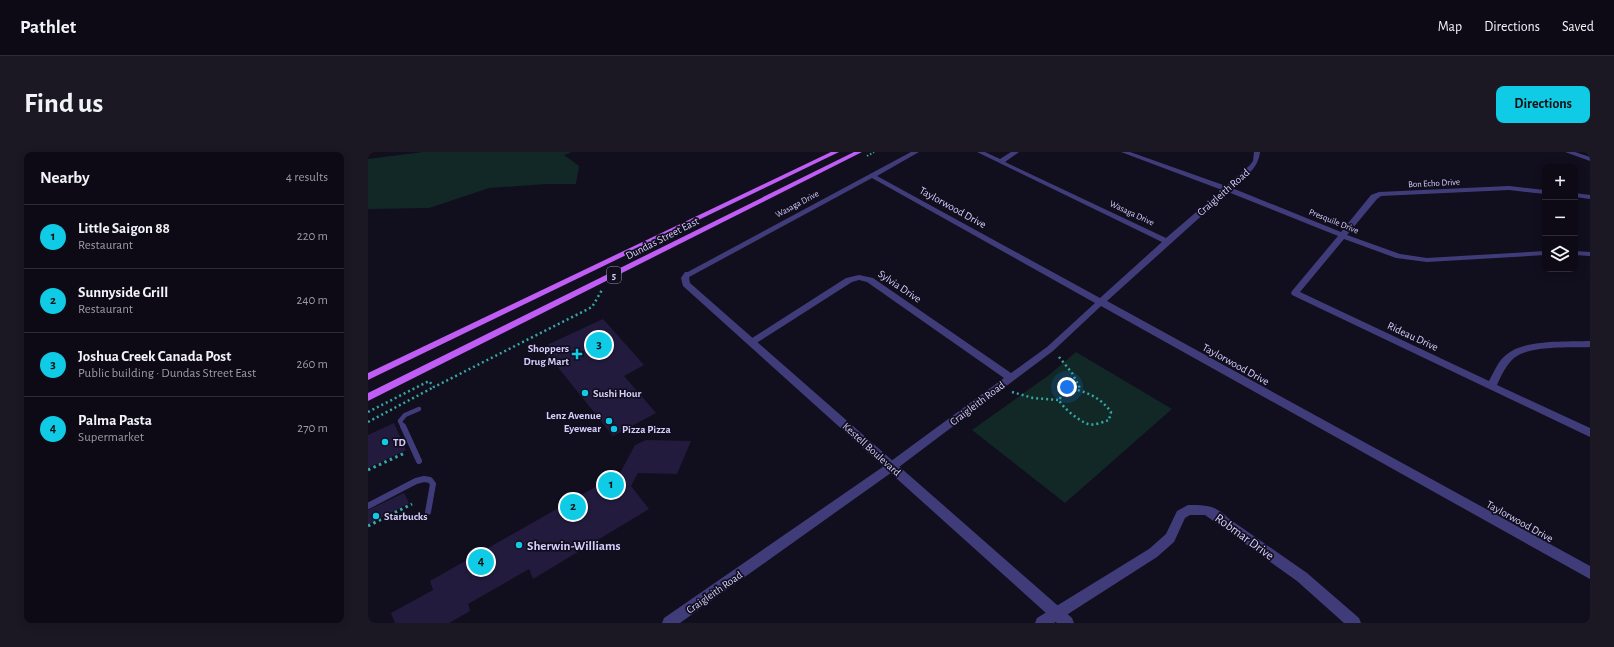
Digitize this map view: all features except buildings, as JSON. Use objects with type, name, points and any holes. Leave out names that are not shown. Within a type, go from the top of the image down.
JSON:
[{"type":"main road","name":"Dundas Street East","points":[[368,377],[836,152]]},
{"type":"main road","name":"Dundas Street East","points":[[368,397],[860,156]]},
{"type":"street","name":"Wasaga Drive","points":[[688,274],[916,152]]},
{"type":"street","name":"Wasaga Drive","points":[[980,152],[1167,241]]},
{"type":"street","points":[[1000,162],[1016,152]]},
{"type":"street","name":"Presquile Drive","points":[[1124,152],[1227,189],[1384,252],[1415,259],[1427,260],[1542,254]]},
{"type":"street","name":"Craigleith Road","points":[[669,623],[891,467],[1010,377],[1050,349],[1167,241],[1253,166],[1256,161],[1257,152]]},
{"type":"street","points":[[1568,152],[1590,159]]},
{"type":"street","name":"Taylorwood Drive","points":[[871,175],[1590,573]]},
{"type":"street","name":"Bon Echo Drive","points":[[1344,236],[1374,197],[1379,194],[1509,188],[1542,192]]},
{"type":"street","points":[[1578,195],[1590,197]]},
{"type":"street","name":"Rideau Drive","points":[[1344,236],[1295,293],[1590,433]]},
{"type":"street","points":[[1578,253],[1590,254]]},
{"type":"street","name":"Kestell Boulevard","points":[[688,274],[684,278],[686,284],[1067,623]]},
{"type":"street","name":"Sylvia Drive","points":[[752,342],[849,280],[865,278],[1010,377]]},
{"type":"street","points":[[1491,386],[1509,357],[1516,352],[1531,348],[1590,344]]},
{"type":"street","name":"Robmar Drive","points":[[1042,623],[1153,553],[1170,538],[1181,515],[1188,510],[1198,509],[1207,510],[1218,516],[1224,522],[1302,577],[1354,623]]},
{"type":"lane","points":[[419,409],[406,415],[400,421],[419,461]]},
{"type":"lane","points":[[368,506],[416,481],[424,479],[430,480],[433,484],[428,500],[428,512]]},
{"type":"path","points":[[860,156],[874,152]]},
{"type":"path","points":[[368,422],[592,307],[601,291],[608,288]]},
{"type":"path","points":[[1058,357],[1072,373],[1082,390]]},
{"type":"path","points":[[368,412],[429,381],[434,387]]},
{"type":"path","points":[[1073,389],[1082,390],[1106,404],[1111,412],[1109,420],[1098,424],[1088,424],[1062,407],[1059,400],[1063,393],[1073,389]]},
{"type":"path","points":[[1012,392],[1033,398],[1059,400]]},
{"type":"path","points":[[368,470],[405,453]]},
{"type":"path","points":[[368,526],[412,504]]},
{"type":"green space","points":[[423,152],[572,152],[564,155],[579,166],[576,184],[546,184],[489,188],[429,208],[368,209],[368,159]]},
{"type":"green space","points":[[1076,352],[1172,409],[1065,503],[972,430],[1049,375]]},
{"type":"place","name":"Joshua Creek Canada Post","points":[[599,345]]},
{"type":"place","name":"Shoppers Drug Mart","points":[[577,354]]},
{"type":"place","name":"Sushi Hour","points":[[585,393]]},
{"type":"place","name":"Lenz Avenue Eyewear","points":[[609,421]]},
{"type":"place","name":"Pizza Pizza","points":[[614,429]]},
{"type":"place","name":"TD","points":[[385,442]]},
{"type":"place","name":"Little Saigon 88","points":[[611,485]]},
{"type":"place","name":"Sunnyside Grill","points":[[573,507]]},
{"type":"place","name":"Starbucks","points":[[376,516]]},
{"type":"place","name":"Sherwin-Williams","points":[[519,545]]},
{"type":"place","name":"Palma Pasta","points":[[481,562]]}]
